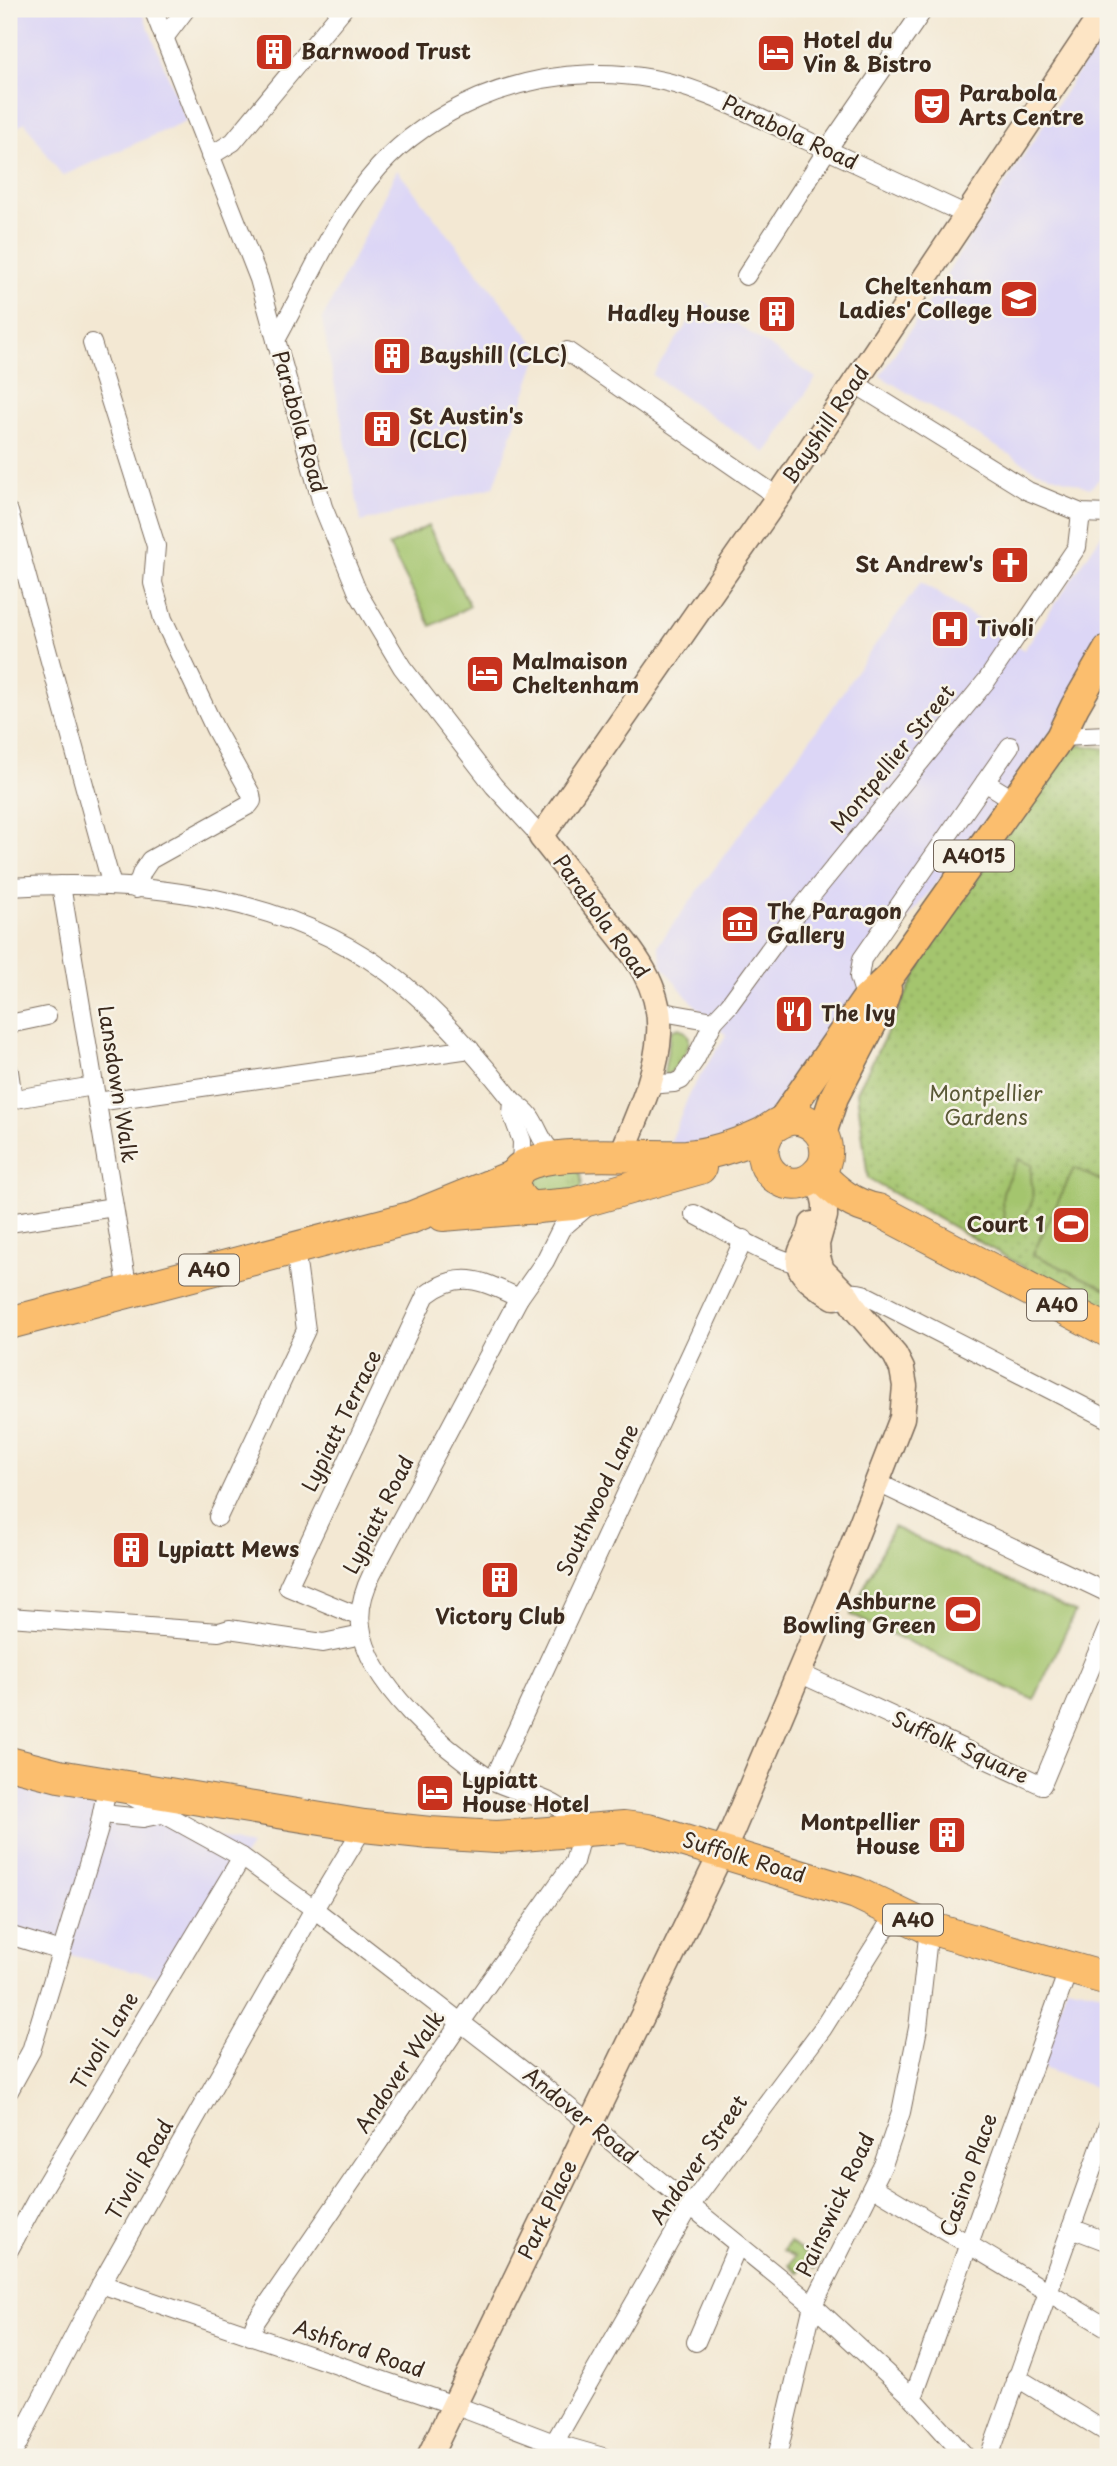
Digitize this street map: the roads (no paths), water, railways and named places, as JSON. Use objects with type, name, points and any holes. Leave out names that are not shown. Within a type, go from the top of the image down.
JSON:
[{"type":"highway","name":"A40","points":[[9,1323],[410,1218],[538,1161],[596,1156],[705,1153],[789,1119],[804,1121],[817,1128],[816,1165]]},
{"type":"highway","points":[[768,1171],[762,1150],[766,1136],[776,1126]]},
{"type":"highway","points":[[596,1156],[613,1181],[605,1194]]},
{"type":"highway","name":"A40","points":[[410,1218],[573,1204],[716,1165],[732,1164],[768,1171],[782,1181],[816,1165]]},
{"type":"highway","name":"A40","points":[[816,1165],[866,1195],[867,1207],[1108,1331]]},
{"type":"highway","points":[[519,1171],[514,1186],[518,1196],[525,1205],[534,1208]]},
{"type":"highway","points":[[825,1216],[835,1208],[867,1207]]},
{"type":"highway","name":"Andover Road","points":[[9,1763],[59,1776],[364,1826]]},
{"type":"highway","name":"Suffolk Road","points":[[364,1826],[496,1837],[624,1828],[648,1830],[856,1893],[929,1928],[1108,1979]]},
{"type":"main road","name":"A4015","points":[[776,1126],[866,999],[890,976],[1059,737],[1108,649]]},
{"type":"main road","name":"A4015","points":[[816,1165],[834,1097],[882,1005],[890,976]]},
{"type":"street","points":[[153,9],[259,279],[276,340]]},
{"type":"street","points":[[164,38],[186,9]]},
{"type":"street","points":[[211,156],[233,142],[343,9]]},
{"type":"street","name":"Bayshill Road","points":[[541,837],[778,497],[1105,9]]},
{"type":"street","points":[[746,276],[916,11]]},
{"type":"street","name":"Parabola Road","points":[[596,1156],[638,1112],[648,1084],[659,1037],[657,1012],[648,978],[639,961],[541,837],[494,786],[402,667],[358,593],[323,507],[276,340],[325,242],[350,204],[397,149],[432,123],[470,102],[539,80],[610,74],[649,78],[701,92],[967,215]]},
{"type":"street","points":[[92,343],[156,546],[153,583],[163,619],[215,729],[251,794],[252,801],[150,860],[136,889]]},
{"type":"street","points":[[567,351],[778,497]]},
{"type":"street","points":[[854,383],[1028,491],[1081,513],[1108,514]]},
{"type":"street","points":[[9,512],[112,886]]},
{"type":"street","name":"Montpellier Street","points":[[648,1084],[674,1083],[681,1080],[695,1060],[714,1021],[729,1005],[789,923],[987,680],[1077,547],[1081,513]]},
{"type":"street","points":[[1059,737],[1108,735]]},
{"type":"street","points":[[866,999],[859,977],[862,959],[1010,746]]},
{"type":"street","points":[[985,782],[1014,800]]},
{"type":"street","name":"Lansdown Walk","points":[[61,885],[128,1291]]},
{"type":"street","points":[[9,887],[112,886],[203,898],[264,912],[339,942],[404,985],[470,1049],[513,1101],[530,1115],[549,1150],[556,1155],[596,1156]]},
{"type":"street","points":[[657,1012],[714,1021]]},
{"type":"street","points":[[9,1024],[47,1016]]},
{"type":"street","points":[[9,1071],[11,1100],[95,1094],[470,1049]]},
{"type":"street","points":[[513,1101],[512,1114],[522,1141],[519,1171]]},
{"type":"street","points":[[638,1112],[642,1132],[650,1145],[668,1156]]},
{"type":"street","points":[[809,1264],[825,1216],[824,1195],[816,1165]]},
{"type":"street","points":[[809,1264],[800,1252],[813,1220],[811,1200],[816,1165]]},
{"type":"street","name":"Lypiatt Road","points":[[361,1626],[363,1595],[372,1574],[519,1298],[545,1261],[561,1228],[605,1194]]},
{"type":"street","points":[[9,1223],[114,1207]]},
{"type":"street","points":[[534,1208],[561,1228]]},
{"type":"street","points":[[694,1214],[776,1256],[822,1270],[895,1355],[902,1369],[905,1386],[902,1418],[799,1673],[722,1851]]},
{"type":"street","name":"Southwood Lane","points":[[493,1781],[744,1240]]},
{"type":"street","points":[[218,1517],[306,1330],[295,1248]]},
{"type":"street","name":"Lypiatt Terrace","points":[[361,1626],[288,1587],[426,1295],[446,1282],[467,1279],[488,1283],[519,1298]]},
{"type":"street","points":[[847,1301],[855,1292],[863,1294],[1108,1419]]},
{"type":"street","points":[[876,1482],[1108,1593]]},
{"type":"street","points":[[9,1618],[219,1632],[229,1629],[323,1643],[361,1626],[379,1672],[403,1702],[454,1752],[493,1781],[559,1807],[582,1832]]},
{"type":"street","name":"Suffolk Square","points":[[799,1673],[1042,1785],[1108,1627]]},
{"type":"street","points":[[9,2091],[31,2051],[102,1814],[108,1783]]},
{"type":"street","name":"Andover Road","points":[[108,1783],[242,1857],[461,2022],[813,2305],[913,2398],[967,2457]]},
{"type":"street","points":[[102,1814],[143,1818],[162,1814]]},
{"type":"street","name":"Tivoli Road","points":[[11,2457],[101,2284],[364,1826]]},
{"type":"street","name":"Andover Walk","points":[[250,2336],[256,2321],[574,1862],[582,1832]]},
{"type":"street","name":"Park Place","points":[[429,2457],[722,1851]]},
{"type":"street","name":"Tivoli Lane","points":[[9,2250],[39,2195],[242,1857]]},
{"type":"street","name":"Andover Street","points":[[554,2443],[690,2206],[823,2028],[896,1912]]},
{"type":"street","name":"Painswick Road","points":[[776,2457],[813,2305],[873,2188],[893,2139],[910,2075],[929,1928]]},
{"type":"street","points":[[9,1935],[61,1951]]},
{"type":"street","name":"Casino Place","points":[[913,2398],[1069,1968]]},
{"type":"street","points":[[989,2457],[1108,2125]]},
{"type":"street","points":[[873,2188],[1108,2328]]},
{"type":"street","points":[[1072,2228],[1108,2242]]},
{"type":"street","points":[[696,2342],[738,2245]]},
{"type":"street","name":"Ashford Road","points":[[101,2284],[454,2405],[554,2443],[603,2457]]},
{"type":"street","points":[[1016,2378],[1108,2432]]},
{"type":"place","name":"Barnwood Trust","points":[[274,52]]},
{"type":"place","name":"Hotel du Vin & Bistro","points":[[776,53]]},
{"type":"place","name":"Parabola Arts Centre","points":[[932,106]]},
{"type":"place","name":"Cheltenham Ladies' College","points":[[1019,299]]},
{"type":"place","name":"Hadley House","points":[[777,314]]},
{"type":"place","name":"Bayshill (CLC)","points":[[392,356]]},
{"type":"place","name":"St Austin's (CLC)","points":[[382,429]]},
{"type":"place","name":"St Andrew's","points":[[1010,565]]},
{"type":"place","name":"Tivoli","points":[[950,629]]},
{"type":"place","name":"Malmaison Cheltenham","points":[[485,674]]},
{"type":"place","name":"The Paragon Gallery","points":[[740,924]]},
{"type":"place","name":"The Ivy","points":[[794,1014]]},
{"type":"place","name":"Court 1","points":[[1071,1225]]},
{"type":"place","name":"Lypiatt Mews","points":[[131,1550]]},
{"type":"place","name":"Victory Club","points":[[500,1580]]},
{"type":"place","name":"Ashburne Bowling Green","points":[[963,1614]]},
{"type":"place","name":"Lypiatt House Hotel","points":[[435,1793]]},
{"type":"place","name":"Montpellier House","points":[[947,1835]]},
{"type":"park label","name":"Montpellier Gardens","points":[[986,1106]]}]
